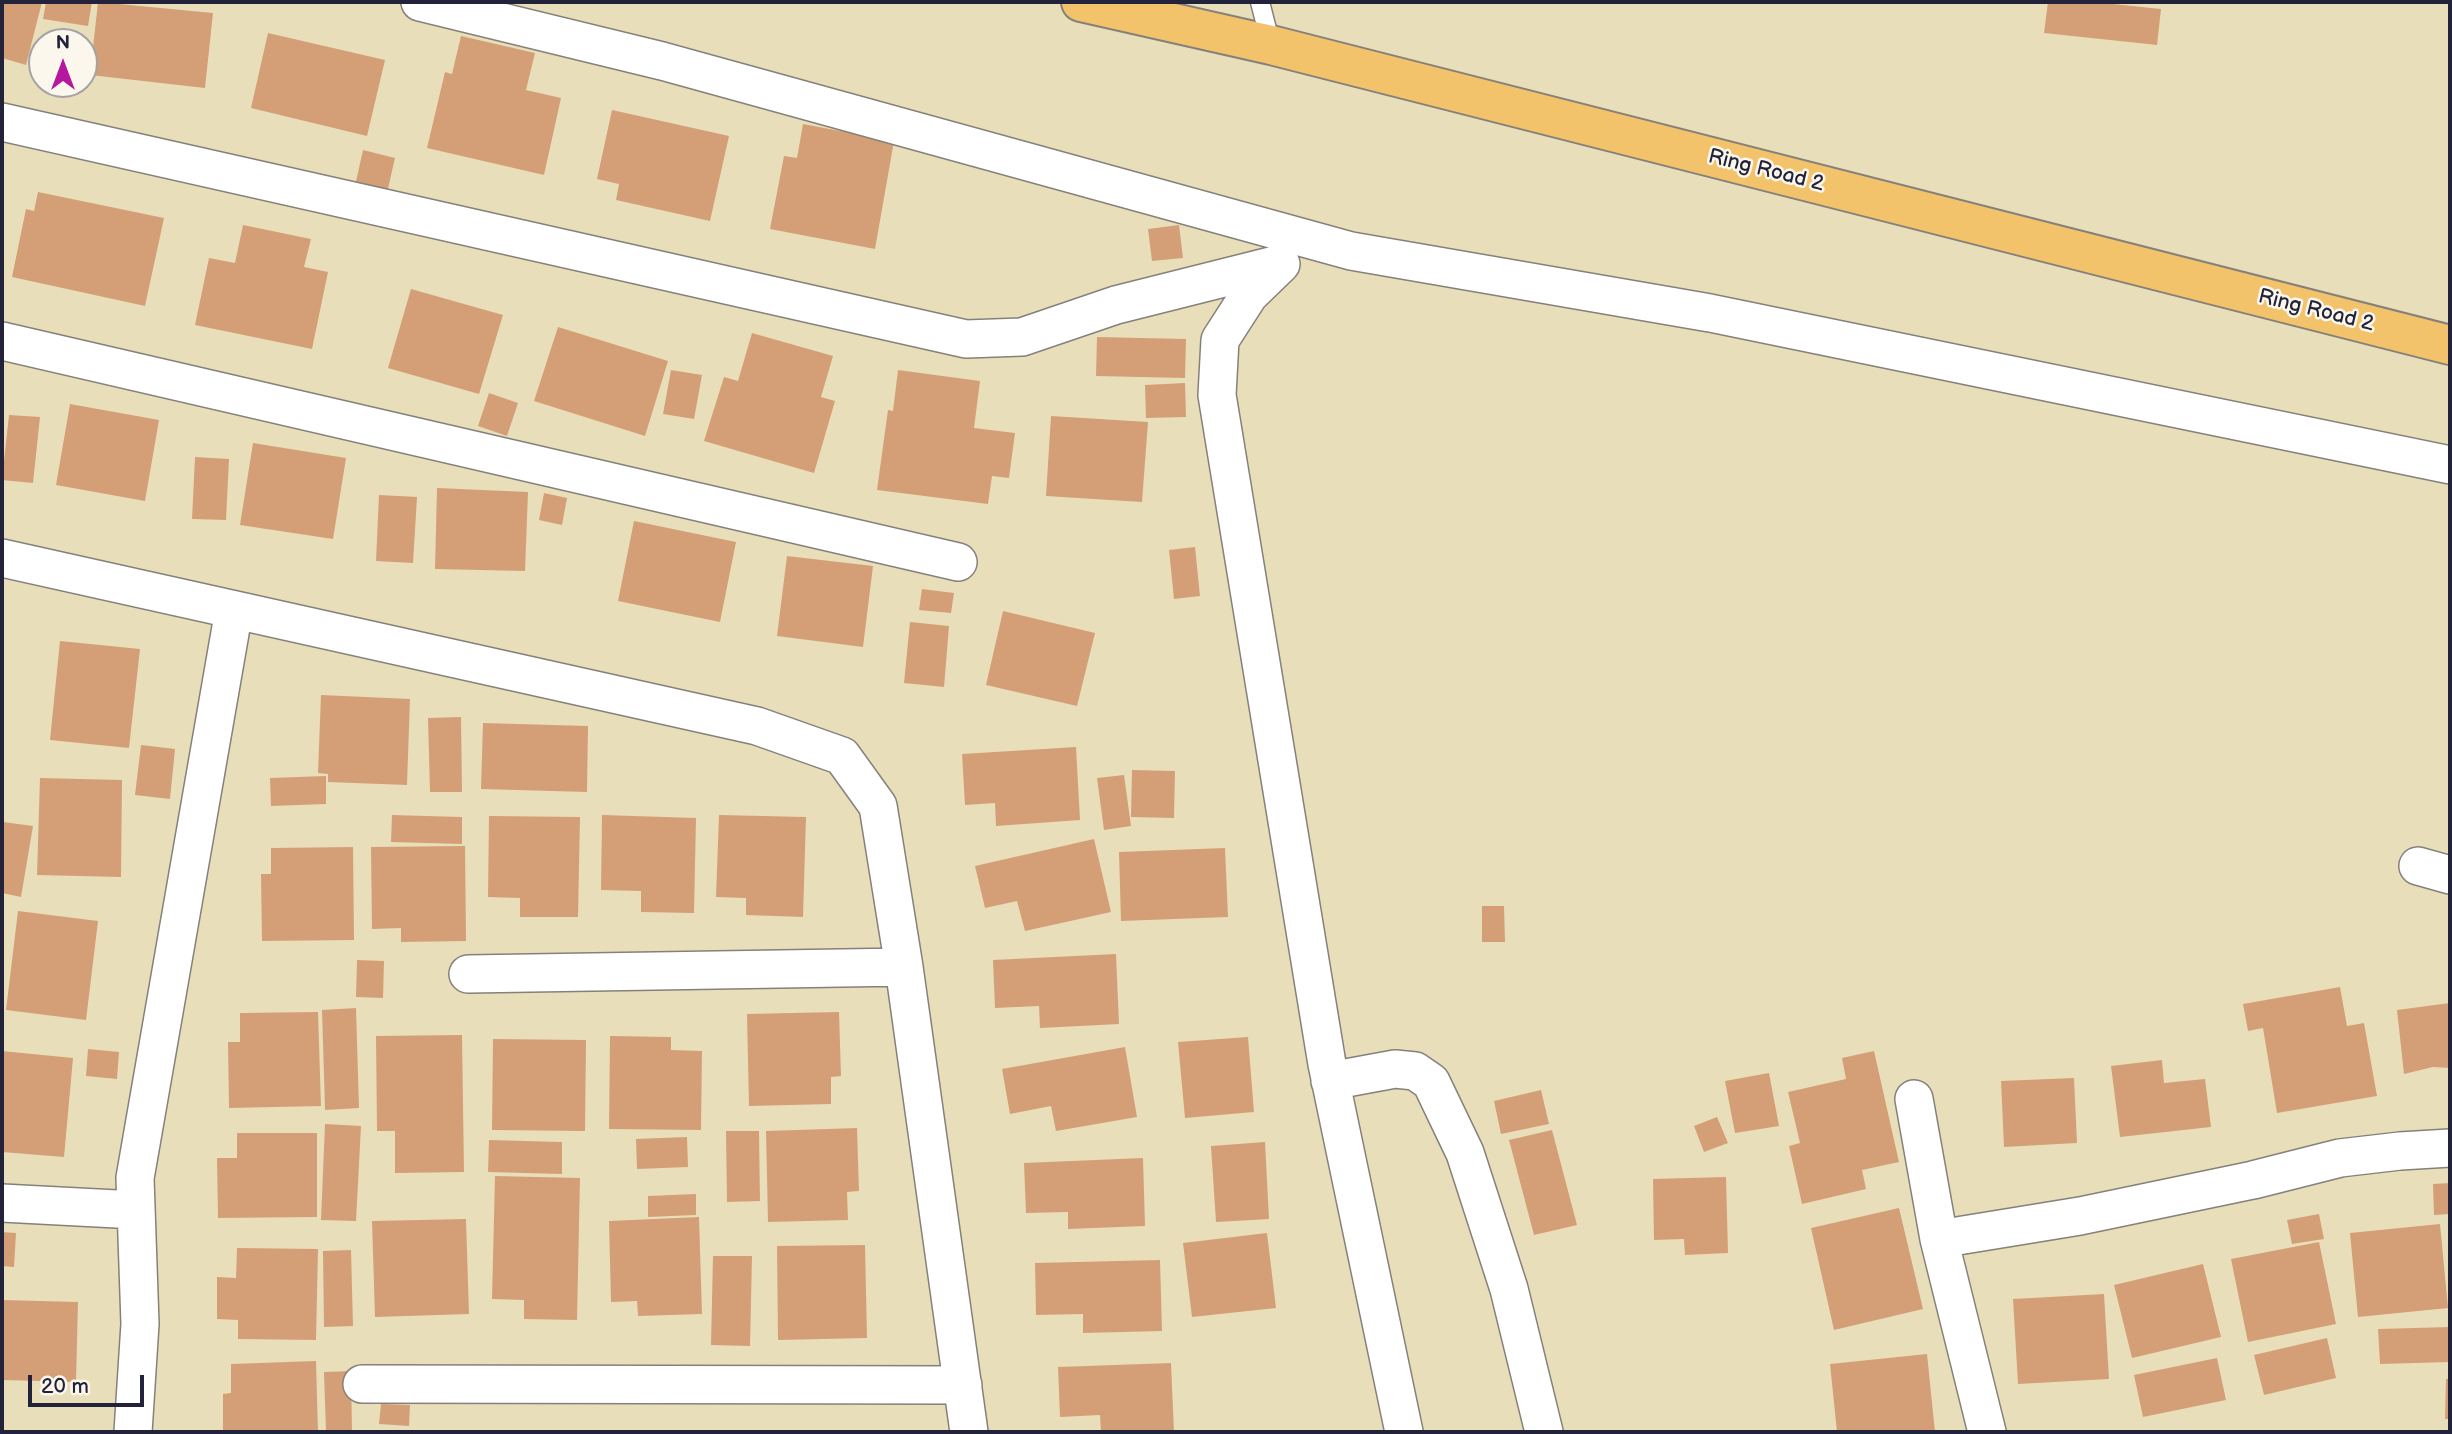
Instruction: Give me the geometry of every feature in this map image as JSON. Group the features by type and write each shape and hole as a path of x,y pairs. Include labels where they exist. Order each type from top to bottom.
{"main road":[{"name":"Ring Road 2","path":"1081,2 1271,45 2450,345"}],"street":[{"path":"420,2 662,61 1351,250 1710,313 2450,465"},
{"path":"2,122 967,339 1022,337 1116,305 1279,264 1351,250"},
{"path":"1279,264 1249,295 1220,340 1217,395 1331,1082 1404,1432"},
{"path":"3,348 958,562"},
{"path":"2,558 757,726 842,756 878,806 904,967 969,1432"},
{"path":"133,1432 140,1324 135,1178 234,610"},
{"path":"468,974 904,967"},
{"path":"1331,1082 1395,1069 1415,1071 1431,1082 1465,1153 1509,1289 1544,1432"},
{"path":"1914,1099 1939,1239 1987,1432"},
{"path":"1939,1239 2080,1216 2253,1180 2340,1158 2450,1149"},
{"path":"2,1203 136,1210"},
{"path":"362,1384 963,1385"}],"lane":[{"path":"1260,2 1271,45"}],"building":[{"path":"2,2 42,2 35,28 28,28 26,65 2,58"},
{"path":"46,2 92,2 88,26 43,19"},
{"path":"98,2 213,13 205,88 98,76 98,28 95,28"},
{"path":"2048,2 2094,2 2161,9 2157,45 2044,33"},
{"path":"268,33 385,60 367,136 251,108"},
{"path":"461,36 535,53 526,90 561,98 544,175 427,148 445,72 452,74"},
{"path":"612,110 729,136 710,221 616,200 619,184 597,179"},
{"path":"803,124 894,141 875,249 770,229 784,156 797,158"},
{"path":"363,150 395,158 387,193 355,186"},
{"path":"38,192 164,218 145,306 12,277 26,209 34,211"},
{"path":"243,225 311,239 304,267 328,272 312,349 195,325 209,258 235,263"},
{"path":"1179,225 1183,258 1152,261 1148,229"},
{"path":"411,289 503,315 479,394 388,368"},
{"path":"558,327 668,361 645,436 534,401"},
{"path":"752,333 833,356 821,397 835,401 814,473 704,441 724,377 738,381"},
{"path":"1097,337 1186,339 1185,378 1096,376"},
{"path":"671,370 702,375 694,419 663,414"},
{"path":"898,370 980,381 974,428 1015,433 1009,478 992,476 988,504 877,490 888,410 893,411"},
{"path":"1185,383 1186,417 1146,418 1145,385"},
{"path":"489,393 518,403 507,436 478,426"},
{"path":"70,404 159,420 145,501 56,485"},
{"path":"9,415 40,417 33,483 2,480"},
{"path":"1051,416 1148,422 1142,502 1046,496"},
{"path":"253,443 346,458 333,539 240,525"},
{"path":"195,457 229,459 226,520 192,519"},
{"path":"437,488 528,492 525,571 435,569"},
{"path":"544,493 567,498 562,525 539,520"},
{"path":"379,495 417,497 413,563 376,561"},
{"path":"634,521 736,542 720,622 618,601"},
{"path":"1195,547 1200,596 1174,599 1169,550"},
{"path":"787,556 873,566 863,647 777,636"},
{"path":"922,589 954,593 951,613 919,610"},
{"path":"1003,611 1095,633 1077,706 986,685"},
{"path":"910,622 949,626 944,687 904,683"},
{"path":"60,641 140,649 129,748 50,740"},
{"path":"321,695 410,699 407,785 328,782 328,774 318,773"},
{"path":"461,717 462,792 430,792 428,718"},
{"path":"483,723 588,726 587,792 481,789"},
{"path":"141,745 175,749 170,799 135,795"},
{"path":"1076,747 1080,820 996,826 995,803 965,805 962,754"},
{"path":"1132,770 1175,771 1174,818 1131,817"},
{"path":"1124,775 1131,826 1104,830 1097,778"},
{"path":"326,776 326,804 271,806 270,778"},
{"path":"40,778 122,780 121,877 37,875"},
{"path":"392,815 462,817 462,844 391,842"},
{"path":"602,815 696,818 694,913 641,912 641,891 601,890"},
{"path":"719,815 806,817 803,917 746,915 746,898 716,897"},
{"path":"489,816 580,817 578,917 520,917 520,898 488,897"},
{"path":"3,822 33,826 21,897 2,893"},
{"path":"1094,839 1111,912 1025,931 1017,901 985,908 975,866"},
{"path":"465,846 466,941 401,942 401,928 372,929 371,847"},
{"path":"353,847 354,940 262,941 261,874 271,874 271,848"},
{"path":"1225,848 1228,917 1121,921 1119,852"},
{"path":"1482,906 1504,906 1505,942 1482,942"},
{"path":"18,911 98,921 86,1020 6,1010"},
{"path":"1116,954 1119,1024 1040,1028 1039,1006 995,1008 993,960"},
{"path":"357,960 384,961 383,998 356,997"},
{"path":"2340,987 2347,1026 2364,1023 2377,1096 2277,1113 2263,1028 2248,1031 2243,1004"},
{"path":"2450,1003 2450,1068 2433,1067 2404,1074 2397,1010"},
{"path":"356,1008 359,1108 325,1110 322,1010"},
{"path":"318,1012 321,1106 229,1108 228,1042 240,1042 240,1013"},
{"path":"839,1012 841,1076 831,1077 831,1104 749,1106 747,1014"},
{"path":"462,1035 464,1172 395,1173 395,1131 377,1131 376,1036"},
{"path":"610,1036 671,1037 671,1050 702,1051 701,1130 609,1129"},
{"path":"1248,1037 1254,1112 1185,1118 1178,1042"},
{"path":"493,1039 586,1040 585,1131 492,1130"},
{"path":"1125,1047 1137,1117 1056,1131 1051,1106 1010,1114 1002,1069"},
{"path":"88,1049 119,1052 117,1079 86,1076"},
{"path":"2,1051 73,1058 64,1157 2,1152"},
{"path":"1874,1051 1899,1162 1862,1170 1866,1189 1802,1204 1789,1146 1800,1143 1788,1092 1846,1079 1842,1058"},
{"path":"2162,1060 2164,1083 2205,1079 2211,1127 2120,1137 2111,1066"},
{"path":"1769,1073 1779,1126 1735,1133 1725,1081"},
{"path":"2074,1078 2077,1143 2004,1147 2001,1081"},
{"path":"1541,1090 1549,1124 1501,1134 1494,1101"},
{"path":"1717,1117 1728,1143 1704,1152 1694,1126"},
{"path":"325,1124 361,1126 356,1221 321,1220"},
{"path":"857,1128 859,1191 847,1192 848,1220 768,1222 766,1131"},
{"path":"1552,1130 1577,1225 1534,1235 1509,1140"},
{"path":"726,1131 759,1131 760,1201 727,1202"},
{"path":"237,1133 317,1133 317,1217 218,1218 217,1158 237,1158"},
{"path":"687,1137 688,1167 637,1169 636,1139"},
{"path":"489,1140 562,1142 562,1174 488,1172"},
{"path":"1265,1142 1269,1219 1216,1222 1211,1146"},
{"path":"1143,1158 1145,1226 1068,1229 1068,1212 1026,1213 1024,1163"},
{"path":"495,1176 580,1178 577,1320 524,1319 524,1300 492,1299"},
{"path":"1726,1177 1728,1253 1685,1255 1684,1239 1654,1240 1653,1179"},
{"path":"2450,1183 2450,1214 2434,1215 2433,1184"},
{"path":"696,1194 696,1215 648,1217 648,1196"},
{"path":"1899,1208 1923,1309 1834,1330 1811,1228"},
{"path":"2319,1214 2324,1239 2292,1244 2287,1220"},
{"path":"699,1217 702,1314 638,1316 637,1301 611,1302 609,1221"},
{"path":"466,1219 469,1314 375,1317 372,1221"},
{"path":"2440,1224 2448,1308 2358,1317 2350,1233"},
{"path":"2,1232 16,1233 14,1267 2,1266"},
{"path":"1267,1233 1276,1308 1192,1317 1183,1243"},
{"path":"2319,1242 2336,1324 2248,1342 2231,1259"},
{"path":"865,1245 867,1338 778,1340 777,1246"},
{"path":"237,1248 318,1249 316,1340 238,1339 238,1320 217,1319 217,1277 236,1278"},
{"path":"351,1250 353,1326 324,1327 323,1251"},
{"path":"713,1256 752,1256 750,1346 711,1345"},
{"path":"1160,1260 1162,1331 1083,1333 1083,1314 1036,1315 1035,1263"},
{"path":"2203,1264 2221,1337 2132,1358 2114,1285"},
{"path":"2104,1294 2109,1379 2018,1384 2013,1299"},
{"path":"2,1300 78,1302 76,1382 2,1380"},
{"path":"2450,1327 2450,1362 2380,1364 2378,1329"},
{"path":"2327,1338 2336,1378 2264,1395 2254,1355"},
{"path":"1927,1354 1935,1432 1837,1432 1830,1364"},
{"path":"2217,1358 2226,1400 2143,1417 2134,1375"},
{"path":"316,1361 318,1432 223,1432 223,1394 231,1393 231,1364"},
{"path":"1171,1363 1174,1432 1101,1432 1100,1415 1060,1417 1058,1367"},
{"path":"351,1371 352,1432 326,1432 324,1372"},
{"path":"2446,1379 2450,1379 2450,1419 2445,1419"},
{"path":"381,1404 410,1405 409,1426 379,1424"}]}
